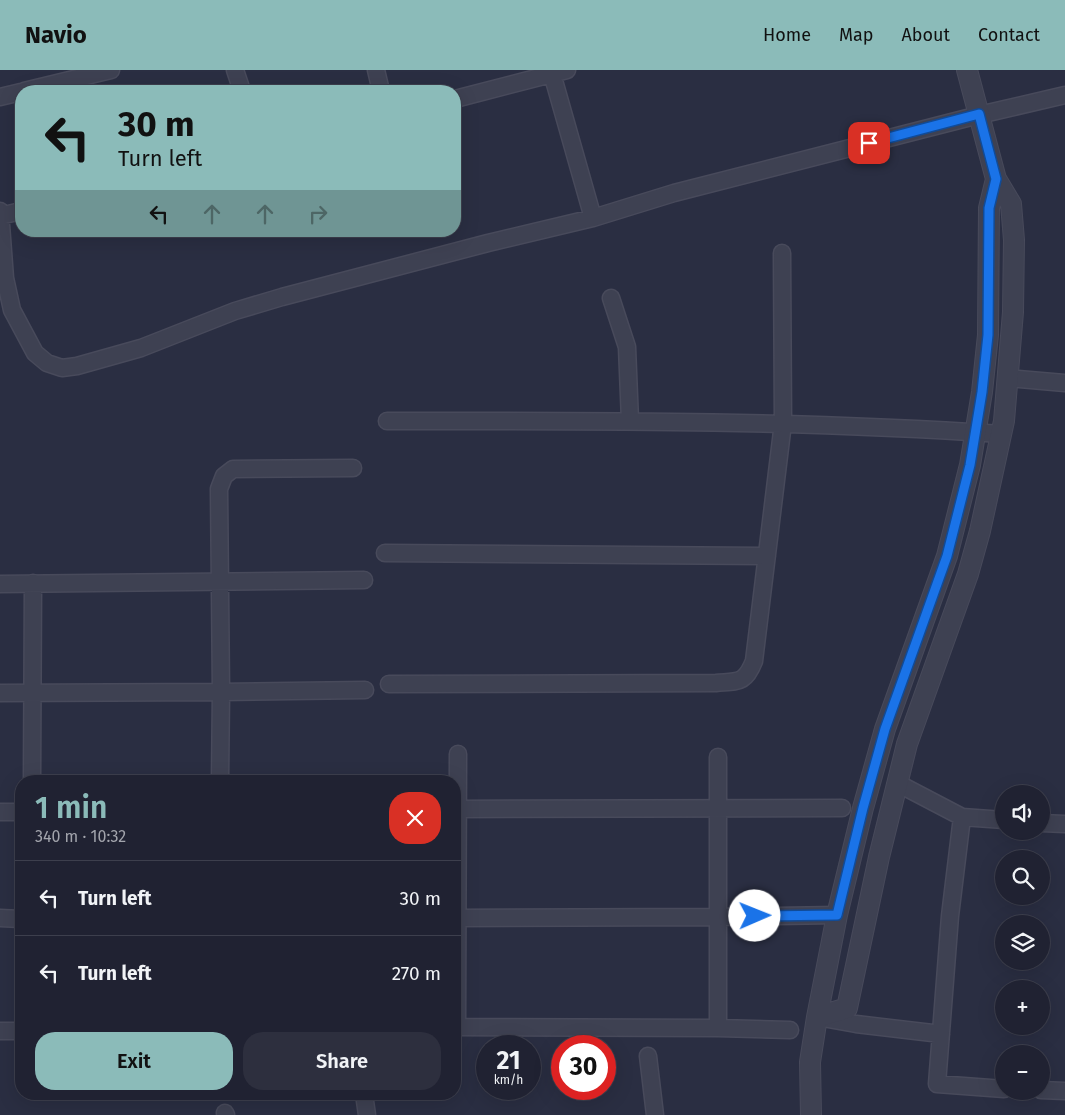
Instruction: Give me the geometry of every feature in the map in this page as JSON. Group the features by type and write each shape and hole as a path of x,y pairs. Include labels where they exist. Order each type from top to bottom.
{"street":[{"path":"50,85 111,70"},
{"path":"236,70 240,85"},
{"path":"376,70 380,85"},
{"path":"817,1017 847,1008 879,857 907,744 968,574 980,531 1001,434 1013,312 1014,240 1011,204 996,179 967,70"},
{"path":"461,97 557,71 594,218"},
{"path":"0,97 15,94"},
{"path":"0,211 6,278 12,310 35,353 46,363 62,368 77,366 141,348 235,311 282,297 488,242 594,218 674,193 979,114 1065,95"},
{"path":"811,1115 810,1062 817,1017 837,915 863,808 887,721 947,556 970,465 982,392 988,335 989,208 996,179"},
{"path":"0,216 15,212"},
{"path":"389,684 716,683 739,681 749,674 754,661 783,423 782,253"},
{"path":"611,298 626,347 630,421"},
{"path":"1008,378 1065,383"},
{"path":"387,421 783,423 1001,434"},
{"path":"220,775 220,489 224,476 233,469 353,468"},
{"path":"386,553 767,556"},
{"path":"0,584 364,580"},
{"path":"32,775 33,583"},
{"path":"0,693 364,690"},
{"path":"457,775 458,754"},
{"path":"718,756 718,1028"},
{"path":"873,774 898,783 962,817 995,819"},
{"path":"461,809 842,808"},
{"path":"0,812 15,812"},
{"path":"962,817 950,916 937,1084 995,1088"},
{"path":"1050,823 1065,824"},
{"path":"461,918 837,915"},
{"path":"0,918 15,919"},
{"path":"817,1017 870,1026 941,1034"},
{"path":"461,1027 790,1030"},
{"path":"0,1031 15,1031"},
{"path":"648,1056 655,1115"},
{"path":"1050,1090 1065,1090"},
{"path":"365,1100 366,1115"}],"route":[{"path":"755,916 837,915 863,808 885,729 947,556 970,465 982,392 988,335 989,208 996,179 979,114 869,143"}]}
